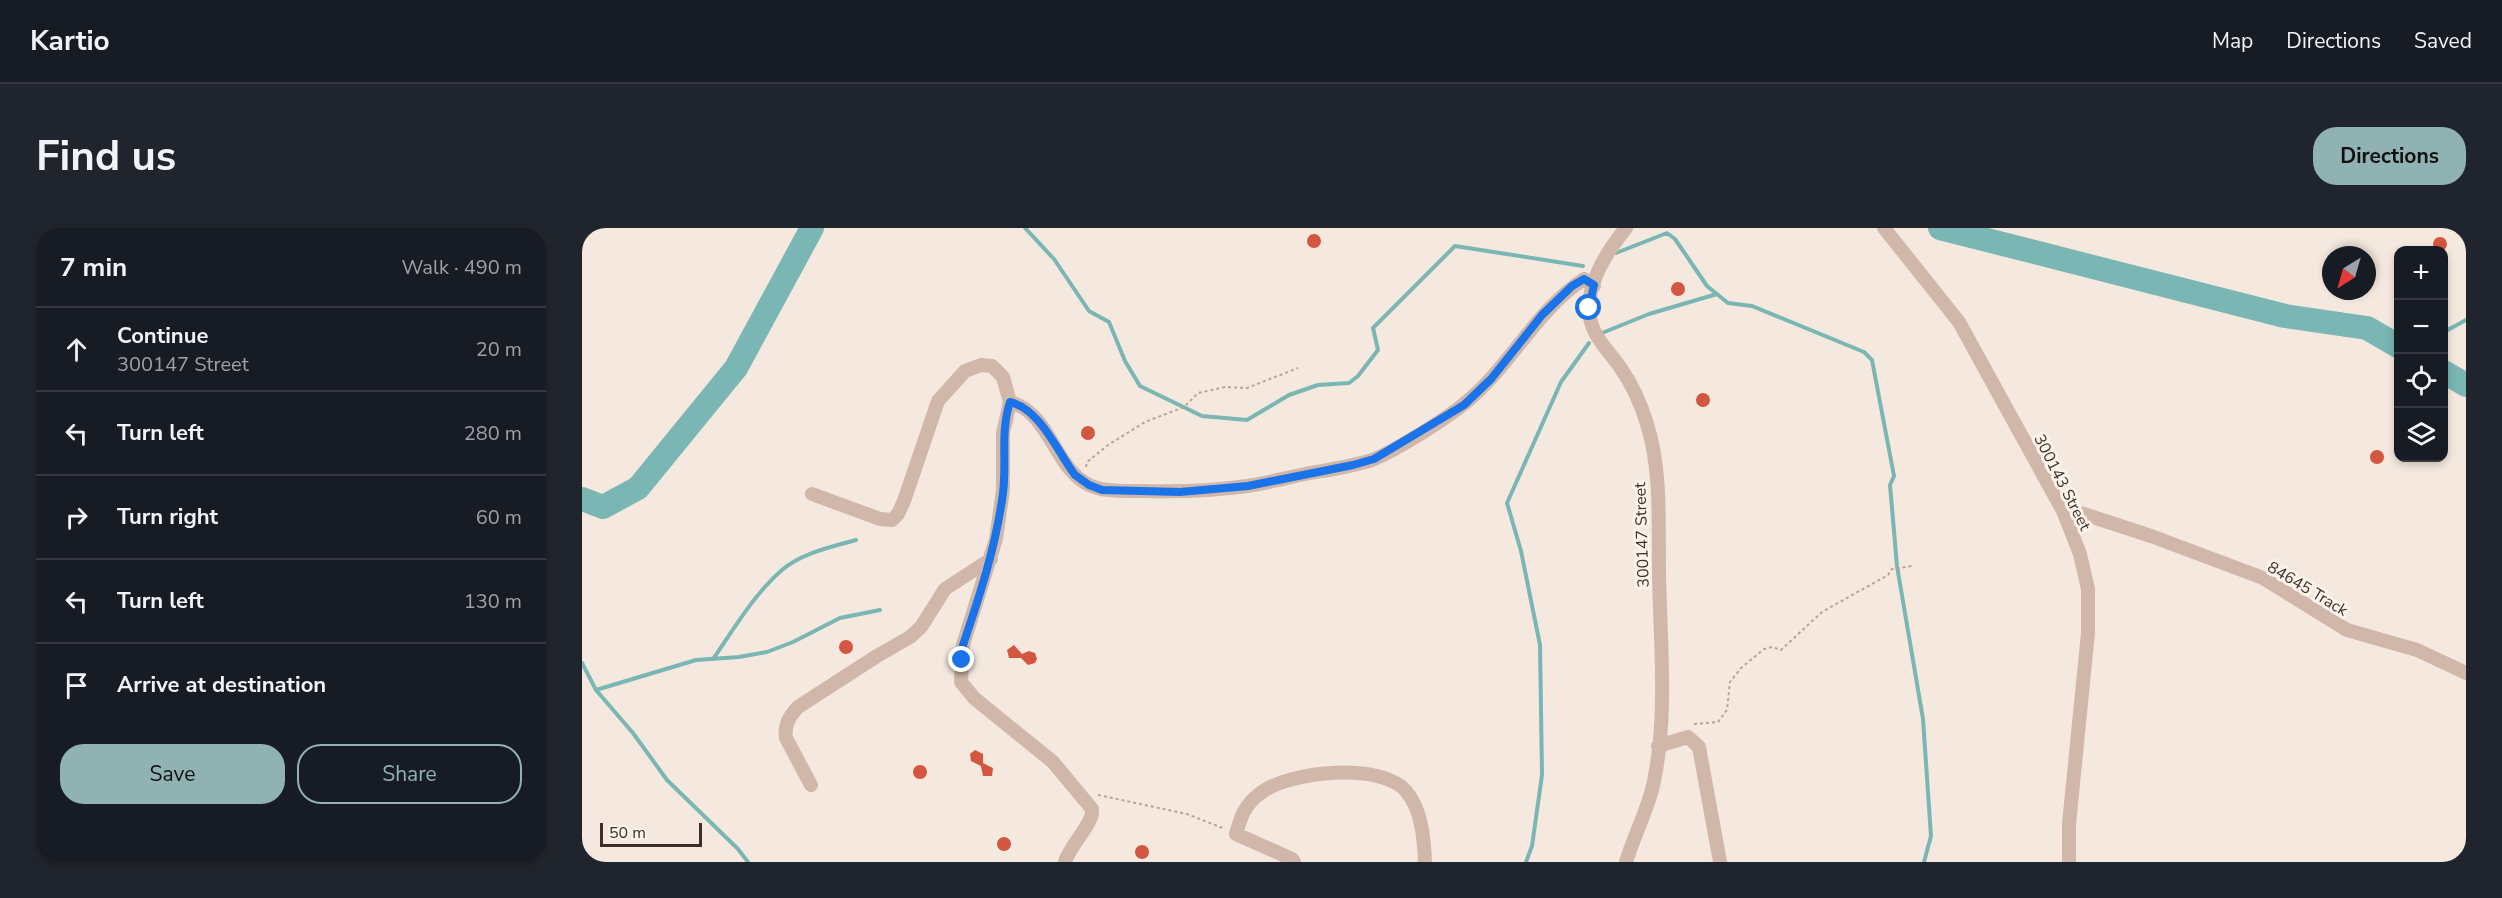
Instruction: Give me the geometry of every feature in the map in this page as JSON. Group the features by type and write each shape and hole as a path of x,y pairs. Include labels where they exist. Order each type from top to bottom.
{"street":[{"name":"300147 Street","path":"1626,228 1611,246 1590,299 1590,324 1636,394 1647,425 1654,456 1658,502 1661,721 1654,782 1626,862"},
{"name":"300143 Street","path":"1884,228 1959,322 2063,511 2080,554 2088,588 2088,633 2069,824 2069,862"},
{"path":"1010,402 1020,404 1032,412 1082,482 1102,490 1180,492 1248,486 1353,465 1374,459 1464,405 1491,379 1542,315 1572,286 1584,279 1594,285"},
{"path":"812,494 880,519 892,520 898,514 904,501 938,401 954,380 976,366 992,366 1003,377 1010,402 1003,433 1003,490 991,560 963,645 961,682 974,698 1053,762 1092,809 1093,815 1072,846 1065,862"},
{"name":"84645 Track","path":"2063,511 2084,514 2140,532 2239,569 2263,579 2347,630 2417,650 2466,673"},
{"path":"811,785 786,738 785,730 791,714 798,707 910,637 921,627 939,596 950,584 991,560"},
{"path":"1658,746 1688,737 1699,747 1720,862"},
{"path":"1294,862 1292,859 1236,834 1242,813 1262,792 1282,782 1299,776 1328,773 1375,775 1399,785 1414,805 1421,826 1425,862"}],"path":[{"path":"1082,482 1087,462 1108,445 1145,422 1184,407 1198,393 1224,387 1247,388 1298,368"},
{"path":"1688,737 1686,735 1693,725 1718,722 1727,710 1730,682 1741,668 1764,649 1772,647 1781,650 1822,612 1887,575 1892,569 1912,566"},
{"path":"1077,792 1138,802 1187,814 1236,834"}],"building":[{"path":"1314,234 1319,236 1321,241 1319,246 1314,248 1309,246 1307,241 1309,236"},
{"path":"2440,237 2446,241 2446,246 2434,246 2433,244 2435,239"},
{"path":"1678,282 1683,284 1685,289 1683,294 1678,296 1673,294 1671,289 1673,284"},
{"path":"1703,393 1708,395 1710,400 1708,405 1703,407 1698,405 1696,400 1698,395"},
{"path":"1088,426 1093,428 1095,433 1093,438 1088,440 1083,438 1081,433 1083,428"},
{"path":"2377,450 2382,452 2384,457 2382,462 2377,464 2372,462 2370,457 2372,452"},
{"path":"846,640 851,642 853,647 851,652 846,654 841,652 839,647 841,642"},
{"path":"1014,645 1022,654 1029,651 1035,653 1037,659 1035,663 1028,665 1021,658 1009,658 1007,650"},
{"path":"975,750 983,754 983,763 993,768 992,776 983,776 981,766 971,761 970,754"},
{"path":"920,765 925,767 927,772 925,777 920,779 915,777 913,772 915,767"},
{"path":"1004,837 1009,839 1011,844 1009,849 1004,851 999,849 997,844 999,839"},
{"path":"1142,845 1147,847 1149,852 1147,857 1142,859 1137,857 1135,852 1137,847"}],"waterway":[{"path":"582,499 603,507 638,488 736,368 812,228"},
{"path":"1025,228 1054,259 1089,311 1109,322 1125,361 1140,386 1202,416 1247,420 1289,395 1318,385 1349,383 1358,376 1378,350 1373,328 1455,246 1583,266"},
{"path":"1940,228 2285,316 2367,328 2394,344"},
{"path":"1616,253 1667,233 1675,239 1707,286 1728,303 1752,306 1864,352 1872,360 1894,476 1890,485 1897,566 1923,719 1931,836 1924,862"},
{"path":"1602,333 1649,314 1717,294"},
{"path":"2448,330 2466,320"},
{"path":"1526,862 1532,846 1542,775 1540,645 1521,551 1507,503 1561,382 1589,343"},
{"path":"2448,374 2466,385"},
{"path":"713,659 753,601 782,570 798,559 856,540"},
{"path":"596,690 696,660 739,657 767,652 793,642 840,618 880,610"},
{"path":"582,663 596,690 633,733 667,780 738,849 748,862"}],"route":[{"path":"962,660 963,645 996,539 1003,490 1003,433 1010,402 1020,404 1032,412 1075,475 1082,482 1095,488 1180,492 1248,486 1374,459 1464,405 1491,379 1542,315 1572,286 1584,279 1594,285 1589,308"}]}
